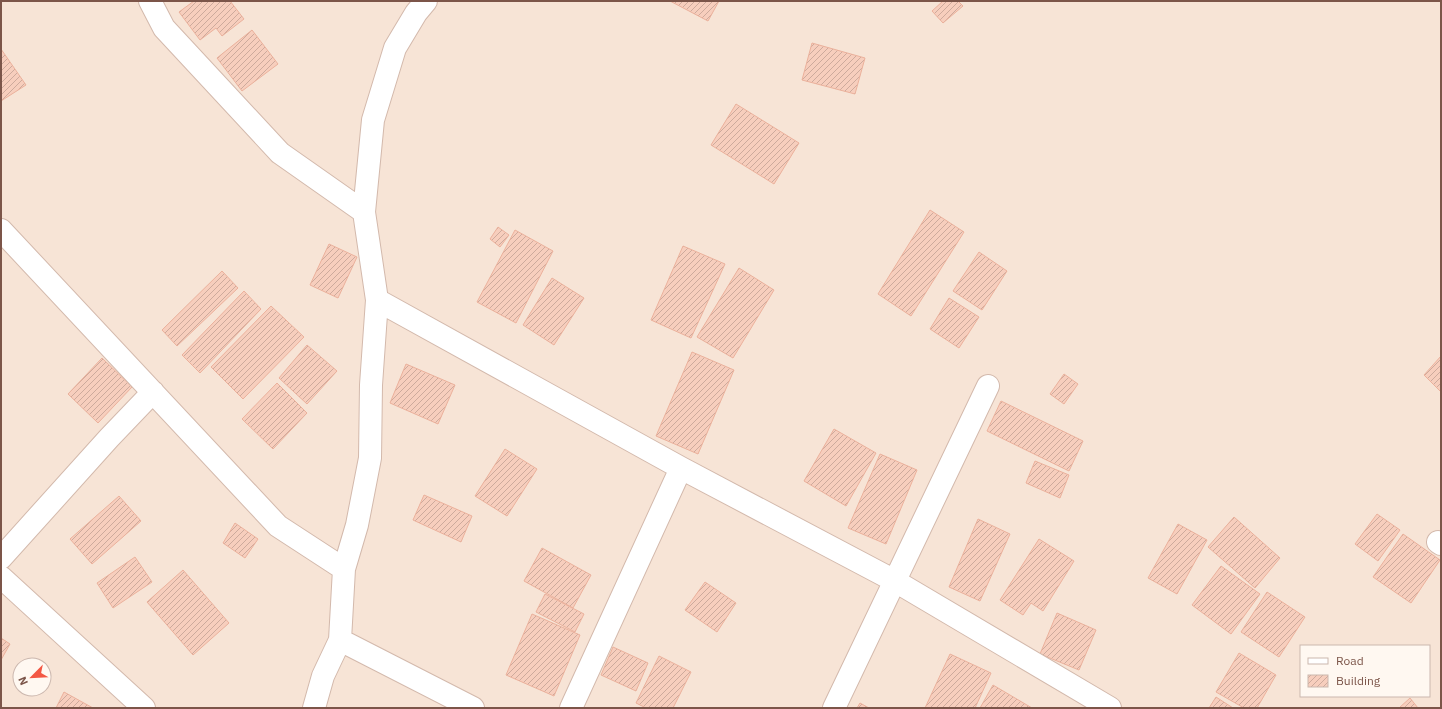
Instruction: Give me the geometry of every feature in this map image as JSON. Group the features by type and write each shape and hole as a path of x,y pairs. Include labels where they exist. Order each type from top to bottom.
{"street":[{"path":"150,1 164,28 280,153 364,212"},
{"path":"314,708 323,676 340,640 344,569 357,525 370,458 371,385 377,300 364,212 373,120 395,48 426,1"},
{"path":"1,230 278,526 344,569"},
{"path":"377,300 681,468 895,581 1110,708"},
{"path":"834,708 988,386"},
{"path":"1,558 109,438 153,392"},
{"path":"571,708 681,468"},
{"path":"1,577 144,708"},
{"path":"340,640 473,708"}],"shaded area":[{"path":"1,1 1441,1 1441,708 1,708"}],"building":[{"path":"194,1 230,1 244,19 222,36 216,28 200,40 179,12"},
{"path":"670,1 719,1 708,21"},
{"path":"943,1 958,1 963,6 943,23 932,11"},
{"path":"252,30 278,64 242,91 217,58"},
{"path":"812,43 865,58 855,94 802,80"},
{"path":"1,49 26,85 1,101"},
{"path":"736,104 799,143 774,184 711,145"},
{"path":"930,210 964,232 911,316 878,294"},
{"path":"498,227 509,235 500,247 490,239"},
{"path":"515,230 553,251 516,323 477,302"},
{"path":"329,244 357,257 338,298 310,285"},
{"path":"683,246 725,264 691,338 651,320"},
{"path":"979,252 1007,271 982,310 953,291"},
{"path":"739,268 774,290 733,358 697,337"},
{"path":"222,271 238,288 177,346 162,330"},
{"path":"552,278 584,298 554,345 523,325"},
{"path":"244,291 261,309 200,373 182,355"},
{"path":"949,298 979,317 959,348 930,329"},
{"path":"271,306 304,337 243,399 211,367"},
{"path":"307,345 337,371 307,404 279,378"},
{"path":"692,352 734,370 698,454 656,436"},
{"path":"1441,356 1441,392 1424,375"},
{"path":"102,358 132,387 98,423 68,394"},
{"path":"406,364 455,385 438,424 390,403"},
{"path":"1064,374 1078,384 1064,404 1050,394"},
{"path":"277,383 307,413 273,449 242,419"},
{"path":"1001,401 1083,441 1069,471 987,431"},
{"path":"834,429 876,453 846,506 804,481"},
{"path":"505,449 537,469 507,516 475,496"},
{"path":"880,454 917,470 886,544 848,528"},
{"path":"1035,461 1069,475 1060,498 1026,483"},
{"path":"424,495 472,516 461,542 413,520"},
{"path":"119,496 141,521 92,564 70,539"},
{"path":"1377,514 1400,530 1378,561 1355,544"},
{"path":"1234,517 1280,558 1255,588 1208,547"},
{"path":"978,519 1010,534 980,601 949,587"},
{"path":"235,523 258,539 245,558 223,543"},
{"path":"1178,524 1207,540 1177,594 1148,578"},
{"path":"1403,534 1440,560 1411,603 1373,577"},
{"path":"1039,539 1074,561 1043,611 1031,603 1023,615 1000,600"},
{"path":"542,548 591,575 573,608 524,581"},
{"path":"135,557 152,582 113,608 97,583"},
{"path":"1221,566 1260,594 1231,634 1192,605"},
{"path":"183,570 229,623 193,655 147,602"},
{"path":"705,582 736,603 717,632 685,610"},
{"path":"1267,592 1305,617 1279,657 1241,632"},
{"path":"545,594 584,614 575,632 536,612"},
{"path":"1057,613 1096,630 1079,670 1040,654"},
{"path":"532,614 580,635 554,696 506,675"},
{"path":"1,638 10,644 1,660"},
{"path":"613,647 648,663 636,691 601,675"},
{"path":"1239,653 1276,675 1257,708 1244,708 1216,692"},
{"path":"950,654 991,673 975,708 925,708"},
{"path":"659,656 691,672 673,708 646,708 636,703"},
{"path":"993,685 1032,708 980,708"},
{"path":"64,692 93,708 56,708"},
{"path":"1216,697 1233,708 1209,708"},
{"path":"1410,698 1418,708 1399,708"},
{"path":"860,703 869,708 857,708"}]}
